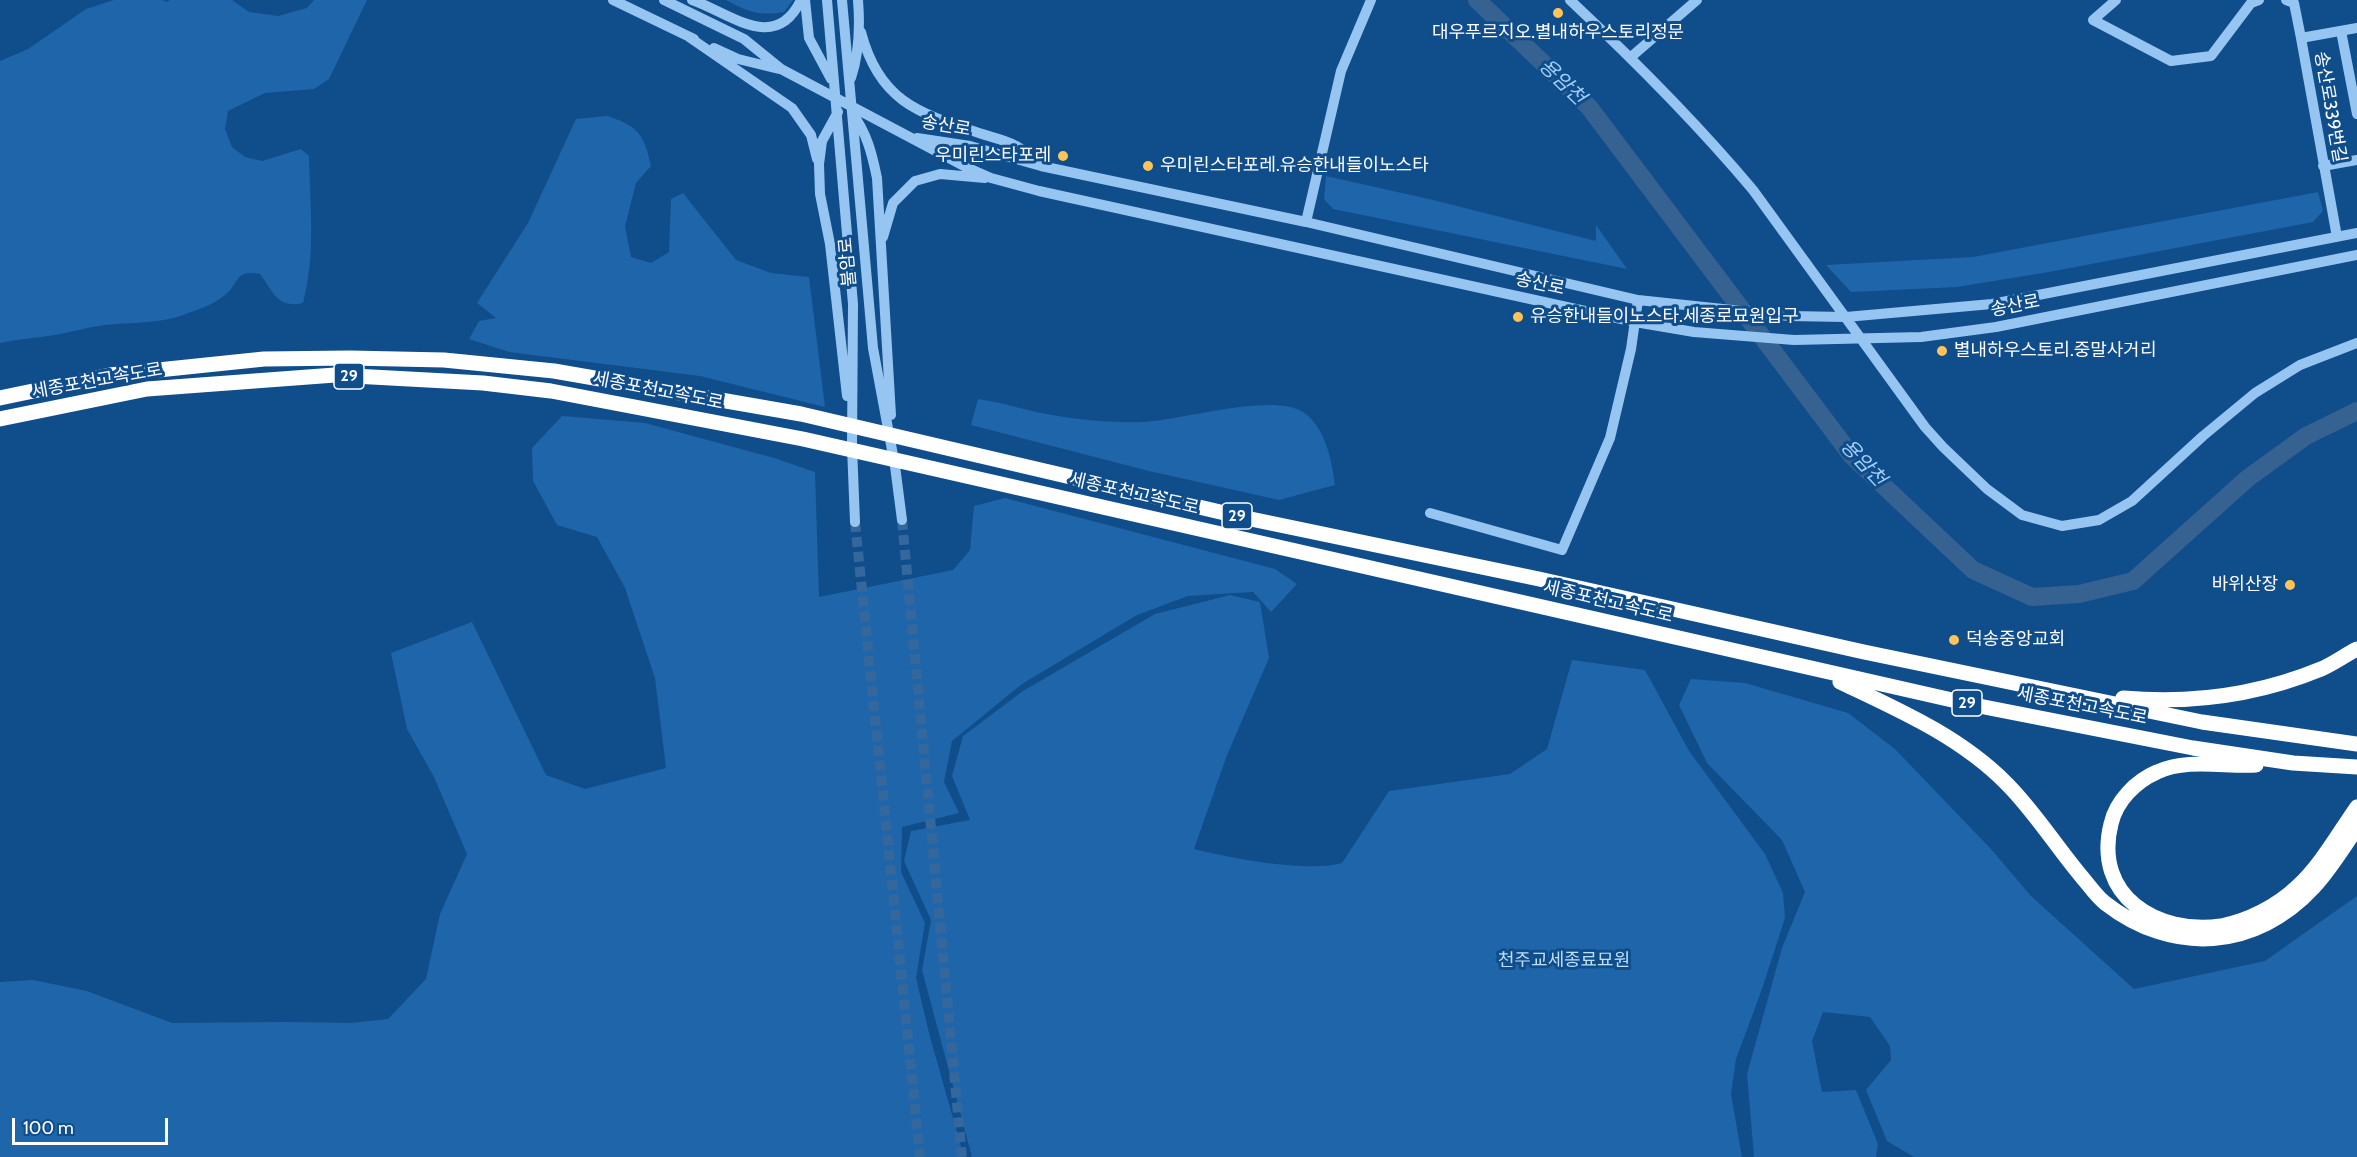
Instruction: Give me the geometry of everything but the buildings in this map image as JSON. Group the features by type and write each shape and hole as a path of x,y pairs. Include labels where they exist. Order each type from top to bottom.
{"highway":[{"name":"세종포천고속도로","path":"0,398 110,375 264,359 444,360 554,371 801,414 938,444 1246,518 1588,589 2202,722 2357,744"},
{"name":"세종포천고속도로","path":"0,419 147,389 335,375 483,383 551,391 803,439 1816,670 2193,748 2293,764 2357,767"},
{"path":"2053,691 2153,700 2203,699 2242,693 2322,668 2357,649"},
{"path":"1816,670 1913,717 1965,748 2007,784 2104,903 2135,922 2166,935 2186,939 2224,938 2270,923 2294,907 2315,887 2357,828"},
{"path":"2293,764 2176,766 2157,772 2135,786 2116,809 2108,834 2109,864 2121,891 2140,910 2153,918 2171,924 2206,927 2239,921 2267,909 2297,887 2314,868 2357,807"}],"street":[{"name":"송산로","path":"613,0 738,59 781,69"},
{"name":"송산로","path":"664,0 744,39 781,69 991,178 1039,191 1635,322 1694,332 1794,340 1921,337 1996,327 2357,255"},
{"path":"692,0 754,27 776,26 794,15 803,0"},
{"path":"803,0 809,38 844,102 860,123 870,144 877,178 895,466"},
{"name":"불암로","path":"827,0 853,304 852,447 855,522"},
{"name":"불암로","path":"842,0 873,348 895,466 902,520"},
{"path":"1306,222 1341,71 1371,0"},
{"path":"1570,0 1631,57 1724,155 1753,190 1925,427 1987,489 2022,515 2062,526 2099,520 2132,501 2203,436 2255,393 2300,365 2357,343"},
{"path":"1631,57 1697,0"},
{"path":"2116,0 2093,20 2171,61 2211,56 2251,3 2259,0"},
{"path":"2286,0 2294,3 2301,38"},
{"path":"852,447 830,244 820,194 819,164 822,141 830,123 844,102 855,69 859,25 858,2"},
{"path":"859,25 866,53 877,73 900,100 934,118 1015,145 1041,166"},
{"name":"송산로339번길","path":"2337,237 2301,38 2357,28"},
{"path":"2341,31 2357,114"},
{"path":"689,37 792,108 811,135 819,164"},
{"name":"송산로","path":"908,136 970,146 1041,166 1306,222 1638,300 1789,316 1846,317 1992,304 2357,233"},
{"path":"2323,166 2357,160"},
{"path":"880,249 893,203 915,182 940,174 991,178"},
{"path":"1430,513 1562,550 1610,438 1631,350 1638,300"}],"green space":[{"path":"114,0 162,0 167,2 170,0 232,0 249,12 278,16 307,8 314,0 367,0 329,79 314,89 265,93 228,111 225,129 232,147 245,157 262,161 301,149 309,156 311,248 303,303 288,304 282,301 277,298 260,274 246,273 241,275 230,290 215,302 174,318 99,326 0,343 0,61 28,49 86,9"},
{"path":"726,0 793,0 784,12 767,14 748,10"},
{"path":"607,116 626,124 638,133 646,146 651,166 636,183 625,226 631,257 651,263 669,252 671,199 683,193 736,260 771,273 809,277 825,407 700,376 509,352 469,339 479,321 496,318 477,303 528,223 576,119"},
{"path":"1326,176 1596,241 1596,225 1627,269 1333,209 1324,199"},
{"path":"2318,192 2323,211 2313,222 1957,287 1851,292 1826,265 1973,257"},
{"path":"978,399 1058,416 1121,422 1158,420 1248,406 1288,407 1303,412 1317,426 1326,445 1335,485 1279,500 1149,471 971,425"},
{"path":"562,416 645,423 774,458 815,472 819,597 953,570 970,550 974,506 1005,498 1275,569 1297,584 1271,612 1253,592 1188,596 1137,615 1022,684 952,741 944,782 959,813 902,827 901,872 925,923 916,978 964,1157 0,1157 0,982 33,980 87,991 172,1023 352,1023 388,1019 426,979 440,914 467,854 434,777 407,729 391,653 472,622 546,775 585,789 666,768 655,678 625,588 597,537 557,525 533,481 532,448"},
{"name":"천주교세종료묘원","path":"1230,595 1260,602 1269,658 1227,755 1194,849 1228,856 1290,865 1327,866 1342,863 1389,791 1510,774 1547,749 1572,660 1645,670 1689,751 1765,854 1783,893 1785,918 1736,1059 1731,1094 1742,1157 972,1157 922,970 931,920 904,861 911,831 970,820 952,776 963,736 1023,691 1155,614"},
{"path":"1691,679 1745,683 1848,713 1895,749 1990,848 2031,896 2134,989 2265,961 2357,896 2357,1157 1914,1157 1887,1141 1866,1090 1891,1060 1890,1046 1870,1017 1823,1012 1812,1041 1822,1092 1856,1090 1878,1144 1876,1157 1754,1157 1747,1074 1782,948 1805,892 1782,840 1707,763 1679,705"}],"waterway":[{"name":"용암천","path":"1477,0 1589,107 1852,456 1973,570 2032,597 2079,594 2133,581 2248,478 2306,436 2357,411"}],"tunnel":[{"path":"902,520 962,1157"},
{"path":"855,522 920,1157"}],"place":[{"name":"대우푸르지오.별내하우스토리정문","path":"1558,13"},
{"name":"우미린스타포레","path":"1063,156"},
{"name":"우미린스타포레.유승한내들이노스타","path":"1148,166"},
{"name":"유승한내들이노스타.세종로묘원입구","path":"1518,317"},
{"name":"별내하우스토리.중말사거리","path":"1942,351"},
{"name":"바위산장","path":"2290,585"},
{"name":"덕송중앙교회","path":"1954,640"}]}
